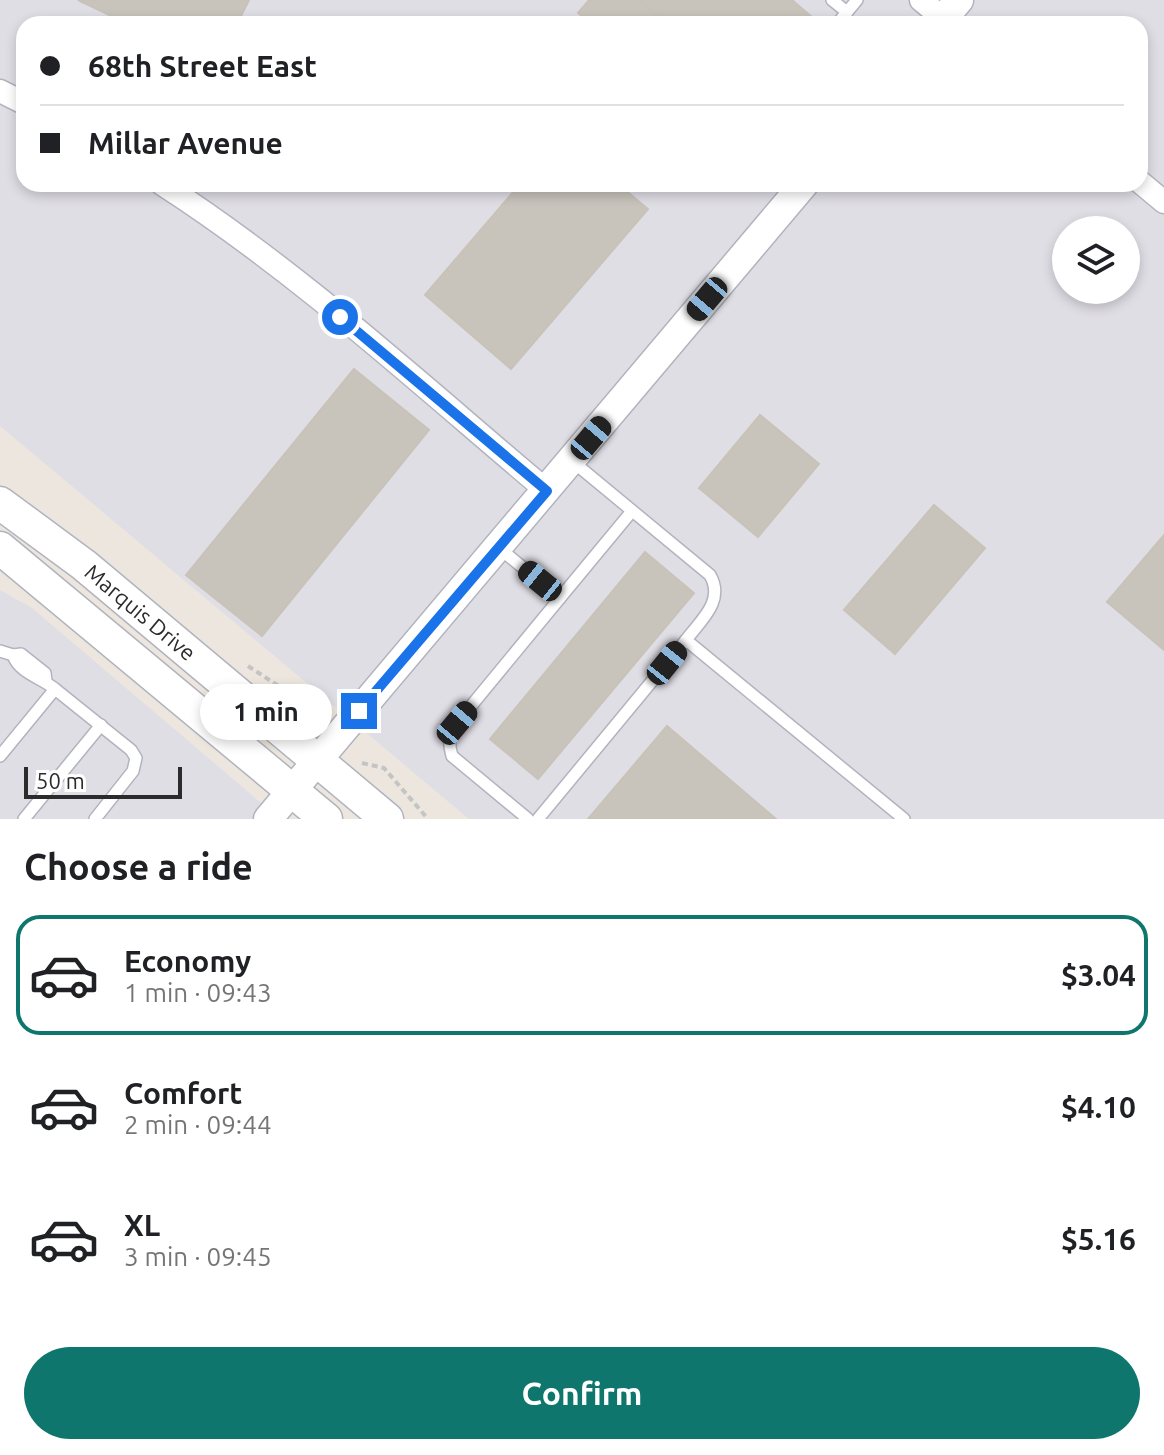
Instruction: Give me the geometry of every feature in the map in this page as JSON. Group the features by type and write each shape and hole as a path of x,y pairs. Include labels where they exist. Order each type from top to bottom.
{"main road":[{"name":"Marquis Drive","path":"0,503 84,565 387,819"},
{"name":"Marquis Drive","path":"0,548 326,819"}],"street":[{"path":"921,0 946,16"},
{"path":"1148,189 1164,202"},
{"path":"174,192 294,279 547,491"},
{"path":"268,819 797,192"}],"lane":[{"path":"832,0 847,12"},
{"path":"844,16 857,0"},
{"path":"538,819 686,640 711,607 716,585 710,575 572,461"},
{"path":"528,819 452,756 450,734 632,511"},
{"path":"498,548 560,598"},
{"path":"686,640 904,819"},
{"path":"0,651 13,655 15,661 38,681 51,685 131,750 136,758 136,765 95,819"},
{"path":"0,756 51,685"},
{"path":"24,819 101,725"}],"shaded area":[{"path":"0,0 1164,0 1164,819 469,819 0,426"},
{"path":"0,590 32,608 280,819 0,819"}],"building":[{"path":"78,0 249,0 241,16 111,16"},
{"path":"589,0 639,0 658,16 582,16 578,13"},
{"path":"639,0 792,0 811,16 658,16"},
{"path":"513,192 628,192 648,209 511,369 425,295"},
{"path":"354,369 429,430 262,636 186,575"},
{"path":"760,415 819,464 758,537 699,488"},
{"path":"934,505 985,548 895,654 844,610"},
{"path":"1164,535 1164,650 1107,602"},
{"path":"645,552 694,593 538,779 490,739"},
{"path":"667,726 776,819 588,819"}],"route":[{"path":"340,317 547,491 359,711"}]}
